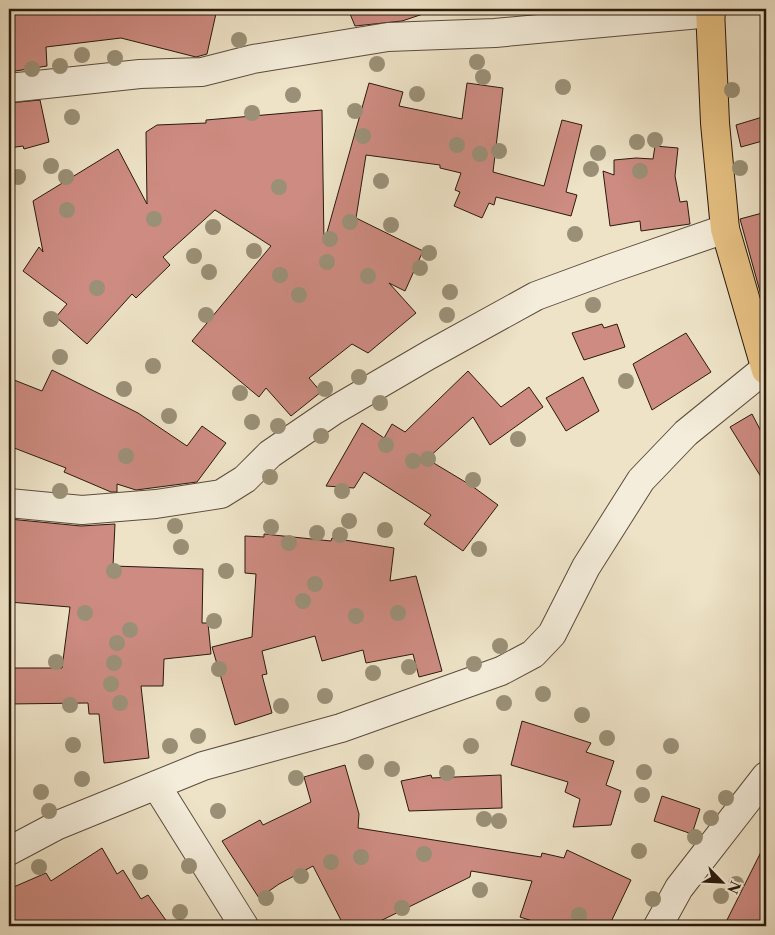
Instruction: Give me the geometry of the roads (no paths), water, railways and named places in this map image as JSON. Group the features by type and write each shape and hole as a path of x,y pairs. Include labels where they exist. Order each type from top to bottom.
{"main road":[{"path":"711,11 715,123 725,230 764,356"}],"street":[{"path":"9,88 140,74 202,72 253,59 388,38 495,33 711,11"},
{"path":"9,503 82,510 156,504 221,494 245,479 270,454 333,411 428,354 536,296 725,230"},
{"path":"9,851 58,825 203,766 341,728 501,671 533,654 552,634 586,567 641,480 764,356"},
{"path":"658,926 679,888 766,776"},
{"path":"156,785 244,926"}]}
